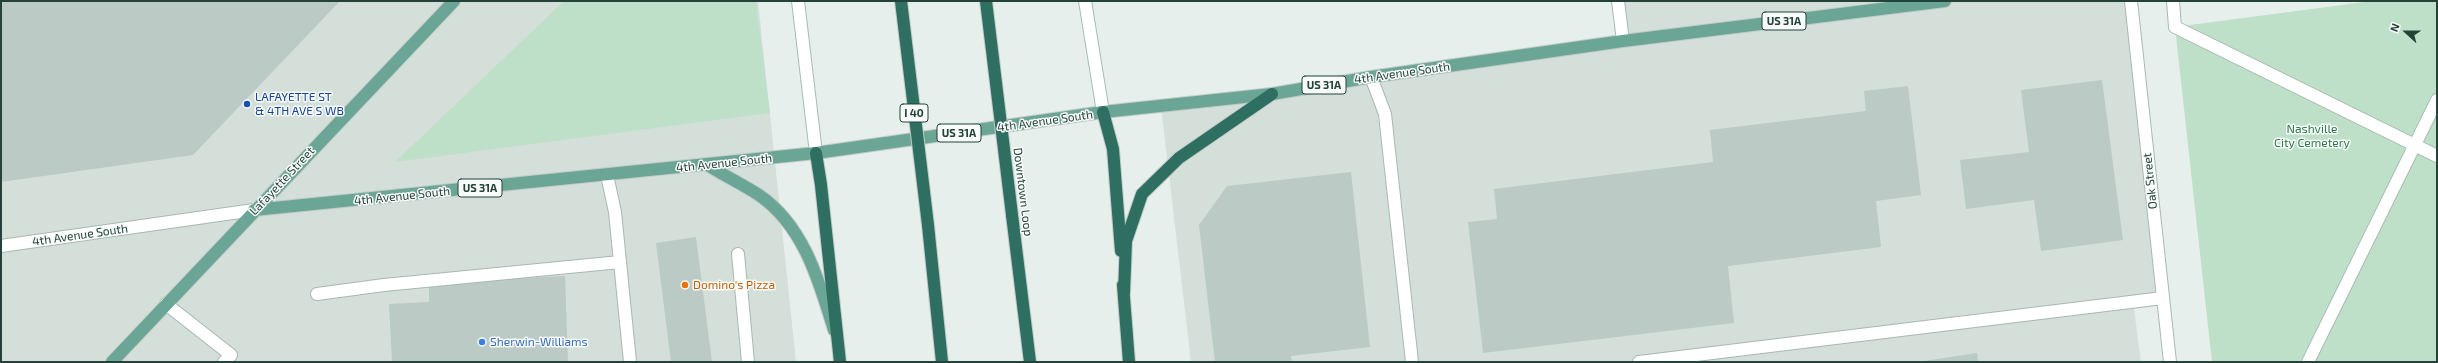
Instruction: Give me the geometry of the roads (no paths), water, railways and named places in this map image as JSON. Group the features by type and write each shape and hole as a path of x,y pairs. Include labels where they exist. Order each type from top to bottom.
{"highway":[{"name":"I 40","path":"901,1 928,225 942,362"},
{"name":"Downtown Loop","path":"986,1 1030,362"},
{"path":"1124,293 1126,241 1142,194 1179,158 1272,94"},
{"path":"1103,112 1113,149 1129,362"},
{"path":"816,153 821,186 840,362"}],"main road":[{"name":"Lafayette Street","path":"112,362 254,210 454,1"},
{"name":"4th Avenue South","path":"254,210 816,153 1103,112 1272,94 1371,77 1623,41 1945,1"},
{"path":"706,164 760,196 784,218 814,268 837,340"}],"street":[{"path":"798,1 816,153"},
{"path":"1085,1 1103,112"},
{"path":"1618,1 1623,41"},
{"name":"Oak Street","path":"2131,1 2170,362"},
{"path":"2173,1 2175,27 2437,156"},
{"path":"1371,77 1385,114 1412,362"},
{"path":"2308,362 2437,100"},
{"path":"608,174 615,212 630,362"},
{"name":"4th Avenue South","path":"1,246 254,210"},
{"path":"738,254 748,362"},
{"path":"317,294 390,284 620,262"},
{"path":"1639,362 2163,298"},
{"path":"166,304 231,355 224,362"}],"place":[{"name":"LAFAYETTE ST & 4TH AVE S WB","path":"247,104"},
{"name":"Domino's Pizza","path":"685,285"},
{"name":"Sherwin-Williams","path":"482,342"}],"park label":[{"name":"Nashville City Cemetery","path":"2312,136"}]}
